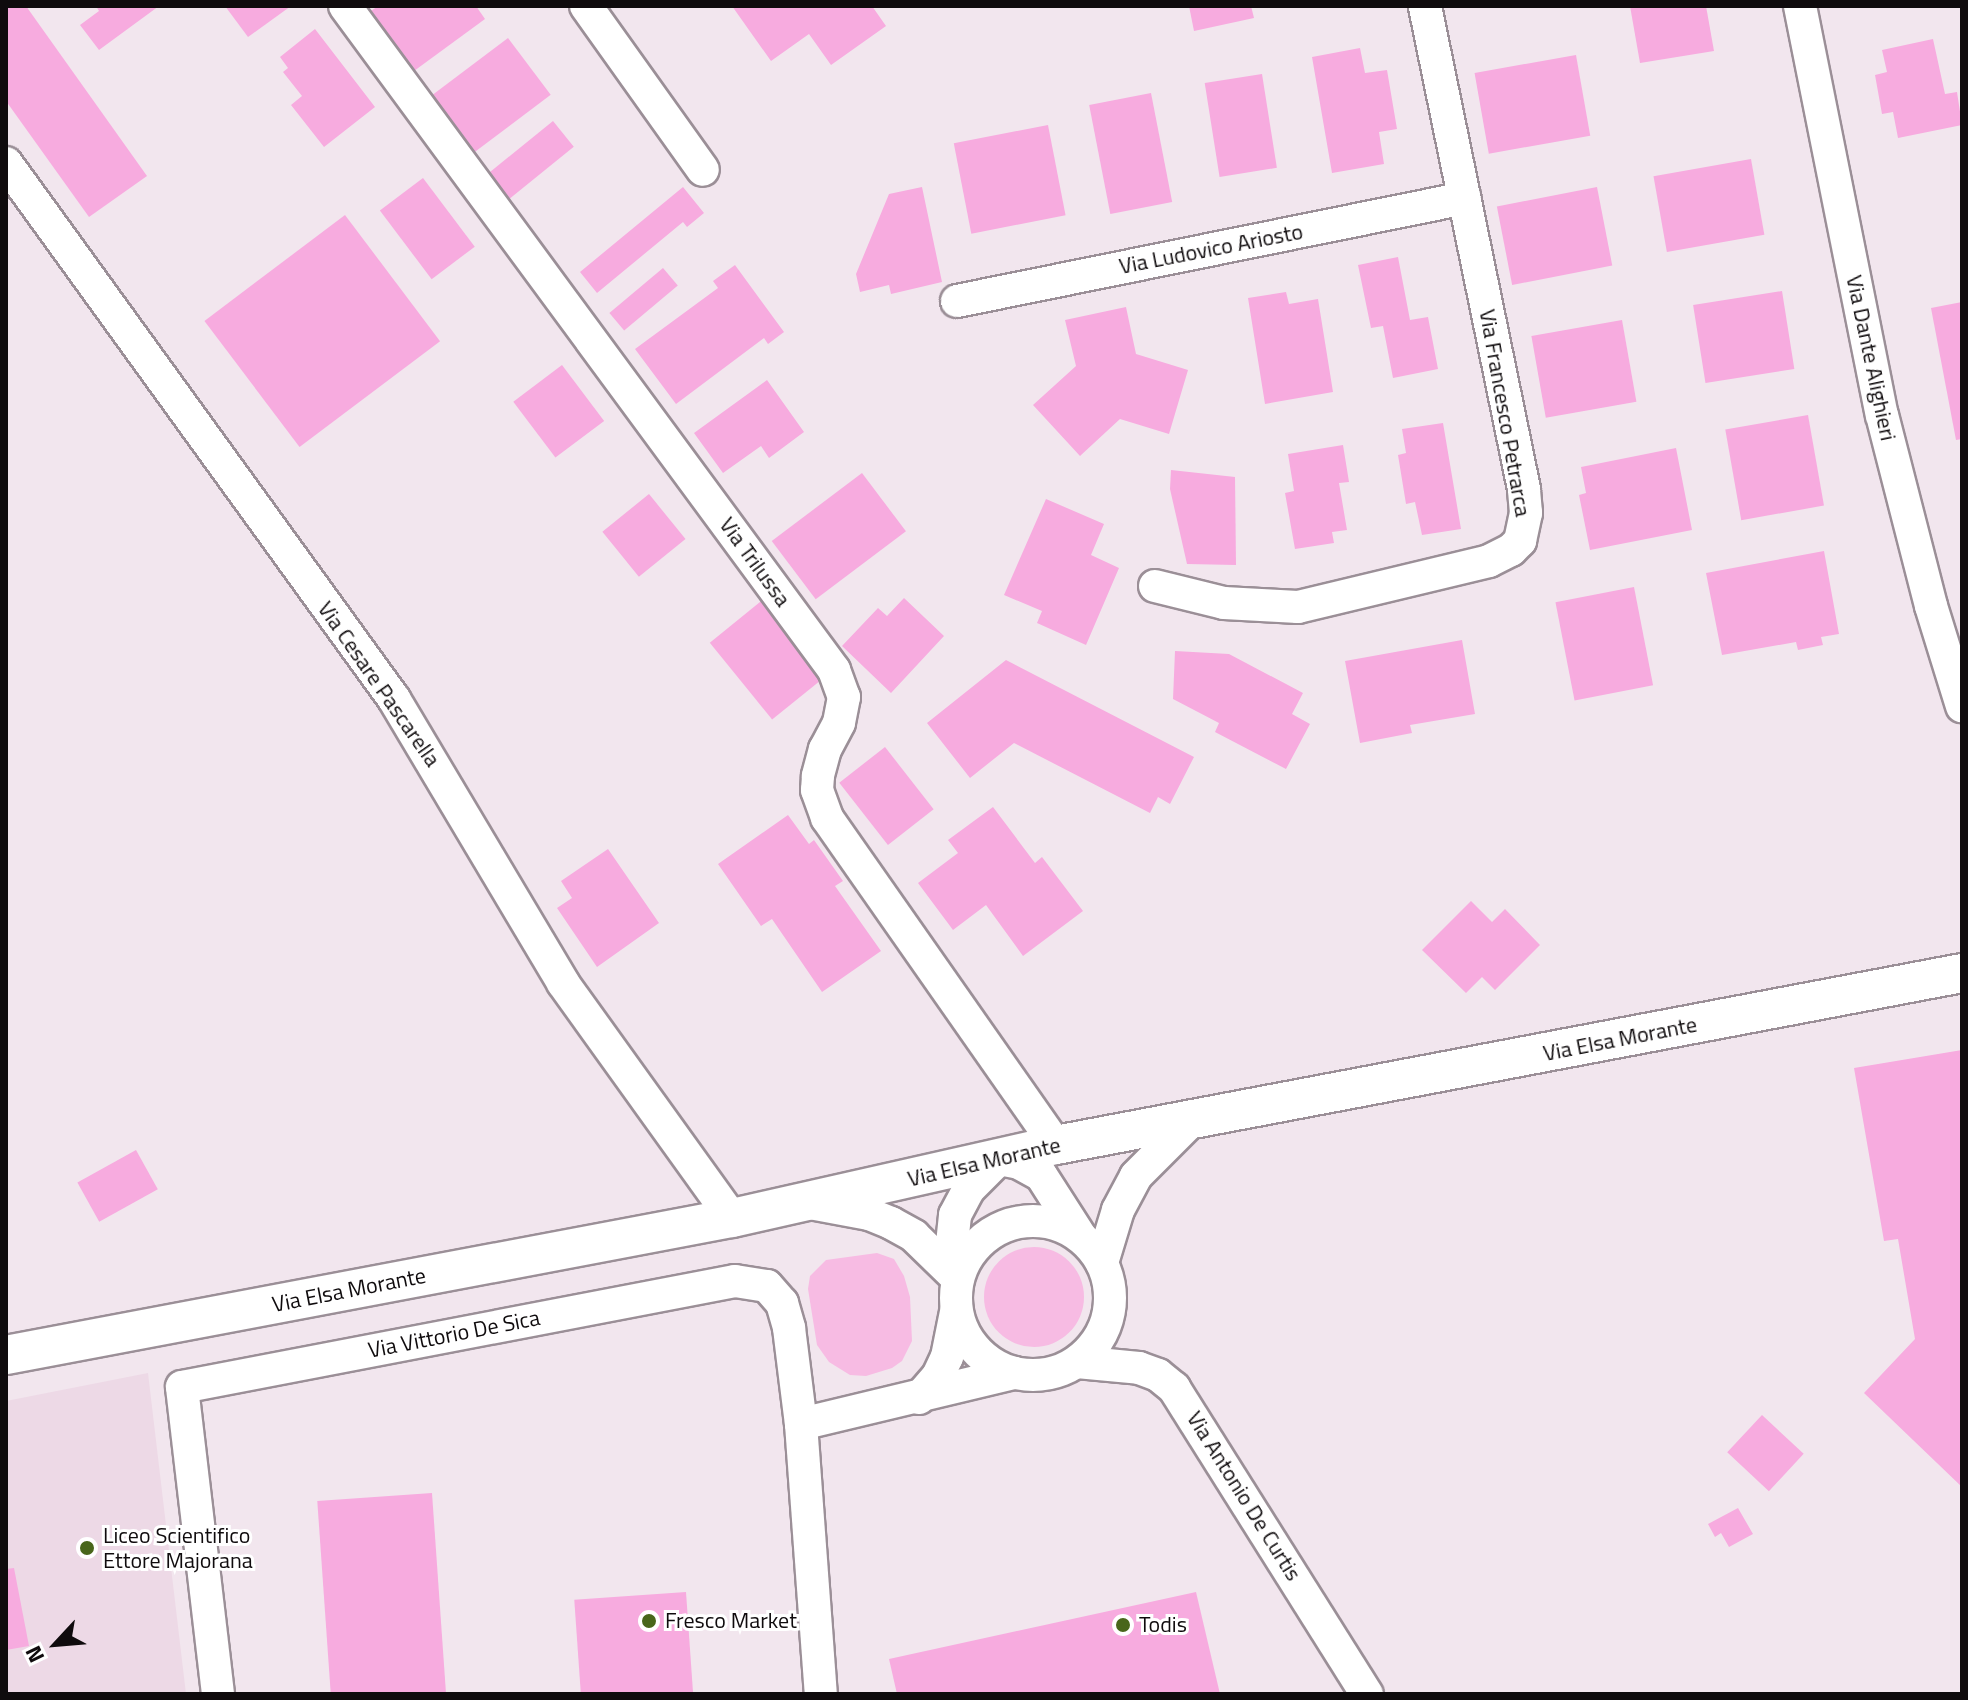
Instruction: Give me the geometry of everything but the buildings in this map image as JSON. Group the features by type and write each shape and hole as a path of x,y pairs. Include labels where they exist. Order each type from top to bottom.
{"street":[{"name":"Via Trilussa","path":"345,6 834,670 844,697 839,723 825,749 817,790 827,818 1056,1145"},
{"path":"586,6 703,170"},
{"name":"Via Francesco Petrarca","path":"1155,586 1249,607 1310,606 1489,561 1520,541 1525,528 1524,489 1425,6"},
{"name":"Via Dante Alighieri","path":"1800,6 1878,401 1931,606 1962,706"},
{"name":"Via Cesare Pascarella","path":"6,163 394,699 444,778 517,911 563,983 732,1218"},
{"name":"Via Ludovico Ariosto","path":"957,301 1465,198"},
{"name":"Via Elsa Morante","path":"6,1355 732,1218 1056,1145 1962,973"},
{"path":"1102,1263 1118,1210 1136,1176 1190,1122"},
{"path":"919,1398 938,1376 947,1357 956,1312 957,1278 952,1244 955,1215 969,1189 999,1159 1019,1163 1041,1175 1080,1236 1102,1263 1109,1284 1110,1306 1105,1328 1093,1347 1077,1362 1057,1372 1036,1376 1014,1373 993,1365 976,1351 963,1333 956,1312"},
{"path":"807,1202 869,1214 891,1223 914,1236 957,1278"},
{"path":"957,1278 976,1246 1007,1224 1033,1220 1058,1224 1080,1236"},
{"name":"Via Vittorio De Sica","path":"218,1694 182,1387 735,1281 767,1286 782,1303 789,1328 801,1424"},
{"name":"Via Antonio De Curtis","path":"1077,1362 1139,1368 1158,1375 1181,1395 1367,1694"},
{"path":"821,1694 801,1424 1014,1373"}],"shaded area":[{"path":"1034,1247 1053,1251 1069,1262 1080,1278 1084,1297 1080,1316 1069,1332 1053,1343 1034,1347 1015,1343 999,1332 988,1316 984,1297 988,1278 999,1262 1015,1251"},
{"path":"877,1253 894,1259 904,1276 910,1297 912,1341 902,1361 892,1368 866,1376 850,1375 829,1362 817,1345 808,1289 810,1276 826,1260"},
{"name":"Liceo Scientifico Ettore Majorana","path":"148,1373 186,1694 6,1694 6,1401"}],"place":[{"name":"Liceo Scientifico Ettore Majorana","path":"87,1548"},
{"name":"Fresco Market","path":"649,1621"},
{"name":"Todis","path":"1123,1625"}]}
